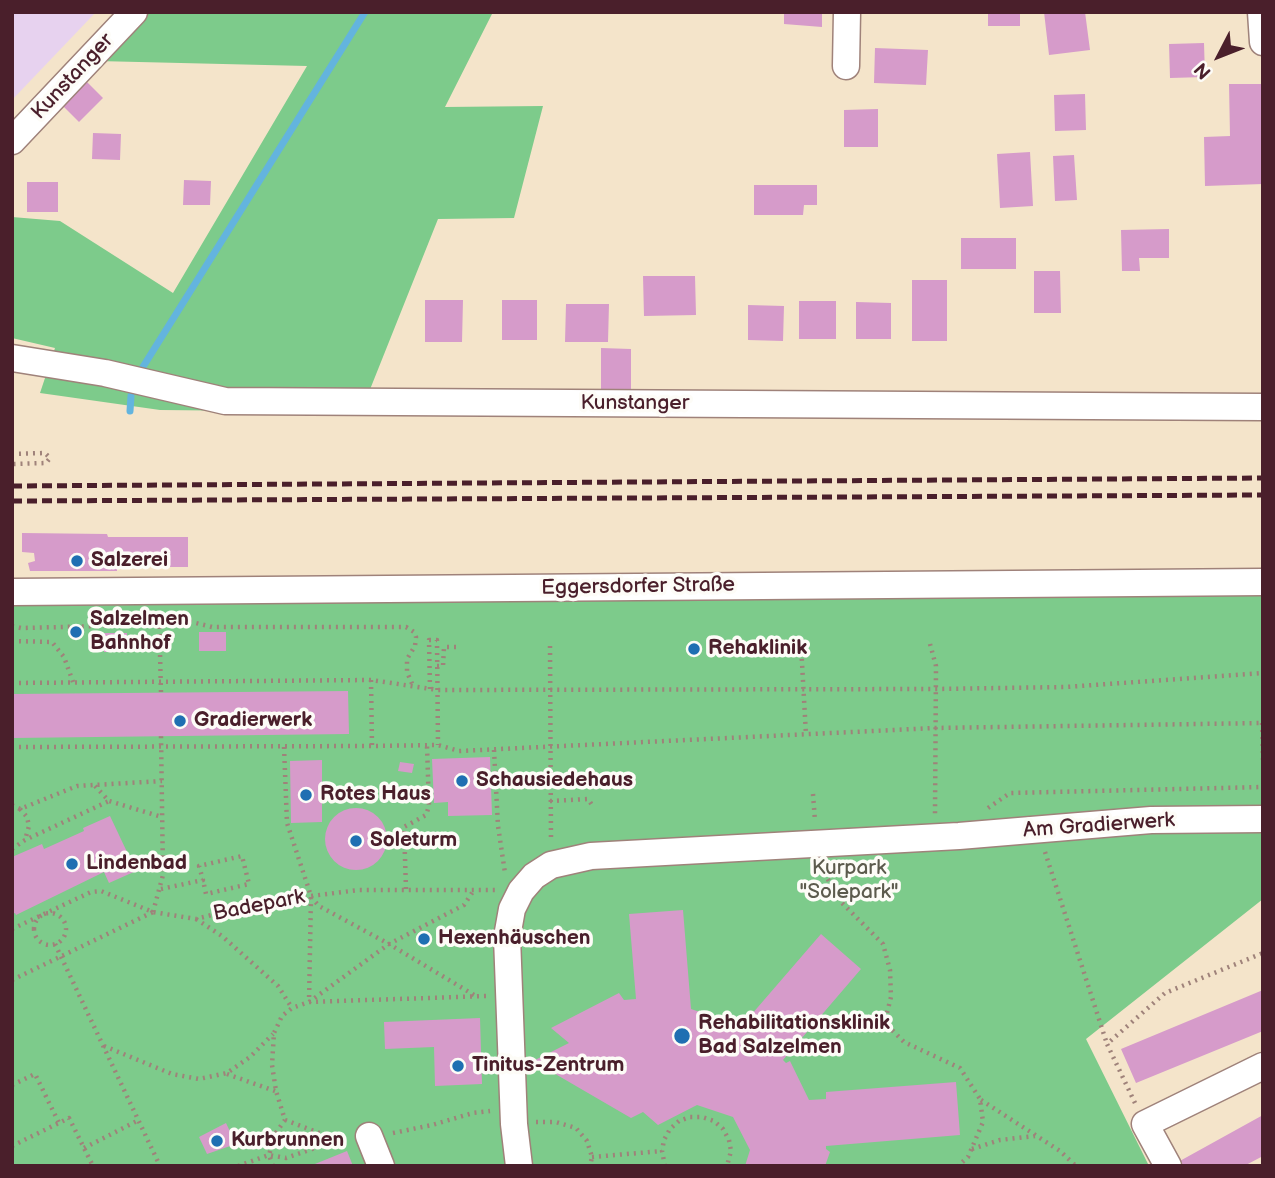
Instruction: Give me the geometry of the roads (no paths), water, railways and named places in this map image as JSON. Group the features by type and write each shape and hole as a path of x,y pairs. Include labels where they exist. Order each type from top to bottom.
{"street":[{"name":"Kunstanger","path":"12,141 134,12"},
{"path":"846,66 847,12"},
{"path":"1261,12 1263,42"},
{"name":"Kunstanger","path":"12,358 105,373 225,401 1263,407"},
{"name":"Eggersdorfer Straße","path":"12,592 1263,582"},
{"name":"Am Gradierwerk","path":"519,1166 514,1124 507,937 512,909 521,891 534,876 551,865 592,856 947,836 1151,820 1263,819"},
{"path":"1168,1166 1145,1124 1263,1066"},
{"path":"369,1136 381,1166"}],"waterway":[{"path":"141,370 365,12"},
{"path":"130,411 131,396"}],"railway":[{"path":"12,486 1263,478"},
{"path":"12,501 1263,495"}],"place":[{"name":"Salzerei","path":"77,561"},
{"name":"Salzelmen Bahnhof","path":"76,632"},
{"name":"Rehaklinik","path":"694,649"},
{"name":"Gradierwerk","path":"180,721"},
{"name":"Schausiedehaus","path":"462,781"},
{"name":"Rotes Haus","path":"306,795"},
{"name":"Soleturm","path":"356,841"},
{"name":"Lindenbad","path":"72,864"},
{"name":"Hexenhäuschen","path":"424,939"},
{"name":"Rehabilitationsklinik Bad Salzelmen","path":"682,1036"},
{"name":"Tinitus-Zentrum","path":"458,1066"},
{"name":"Kurbrunnen","path":"217,1141"}],"park label":[{"name":"Kurpark \"Solepark\"","path":"849,881"}]}
